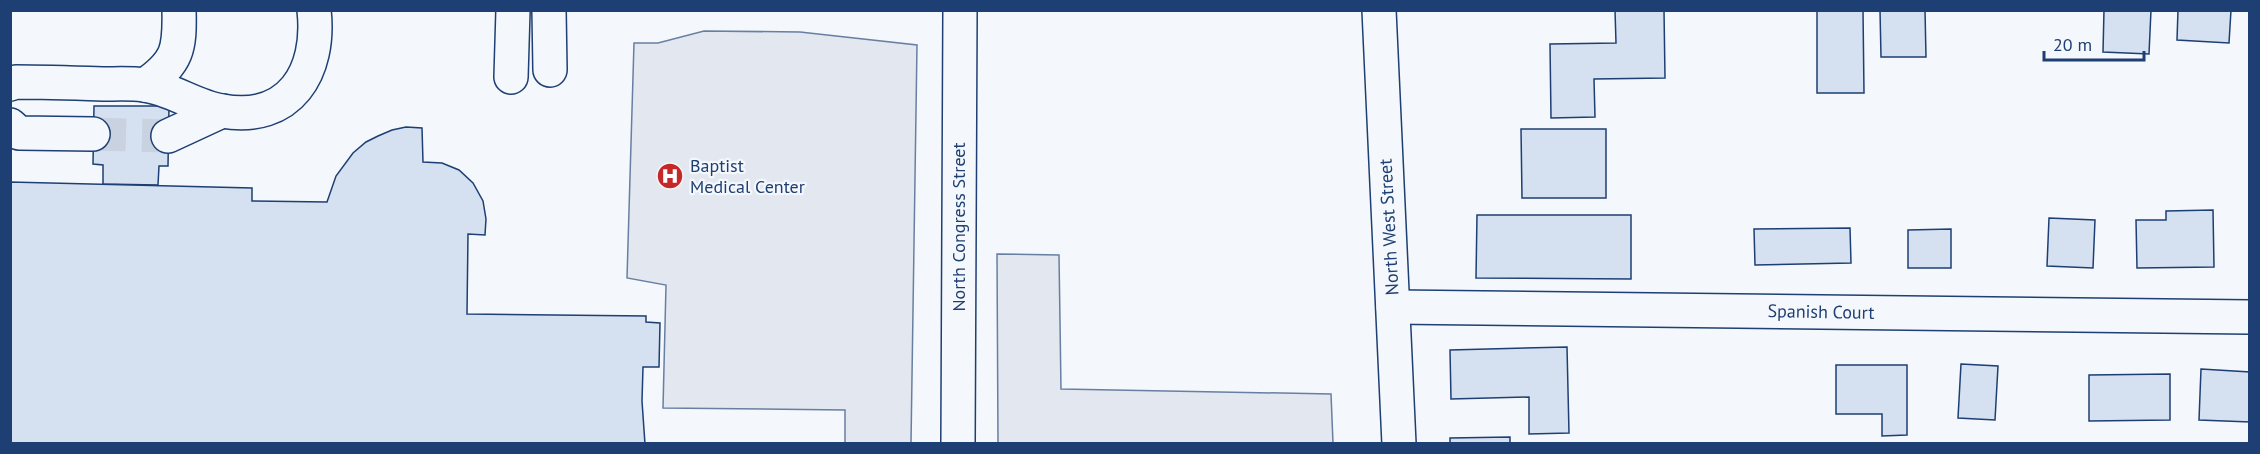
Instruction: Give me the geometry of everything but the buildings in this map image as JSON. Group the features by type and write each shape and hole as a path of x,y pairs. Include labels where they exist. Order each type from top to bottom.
{"street":[{"path":"145,85 172,60 180,41 179,10"},
{"path":"10,84 16,82 145,85 222,111 253,112 269,109 287,99 304,79 311,61 315,39 314,10"},
{"path":"511,77 513,10"},
{"path":"549,10 550,70"},
{"name":"North Congress Street","path":"958,444 960,10"},
{"name":"North West Street","path":"1379,10 1399,444"},
{"path":"168,136 222,111"},
{"path":"10,125 19,133 93,134"},
{"name":"Spanish Court","path":"1393,307 2250,317"}],"shaded area":[{"path":"704,31 800,32 917,45 911,443 845,443 845,410 663,408 666,285 627,278 634,43 658,43"},
{"path":"997,254 1059,255 1061,389 1331,394 1333,443 998,443"}],"tunnel":[{"path":"93,134 168,136"}],"place":[{"name":"Baptist Medical Center","path":"670,176"}]}
